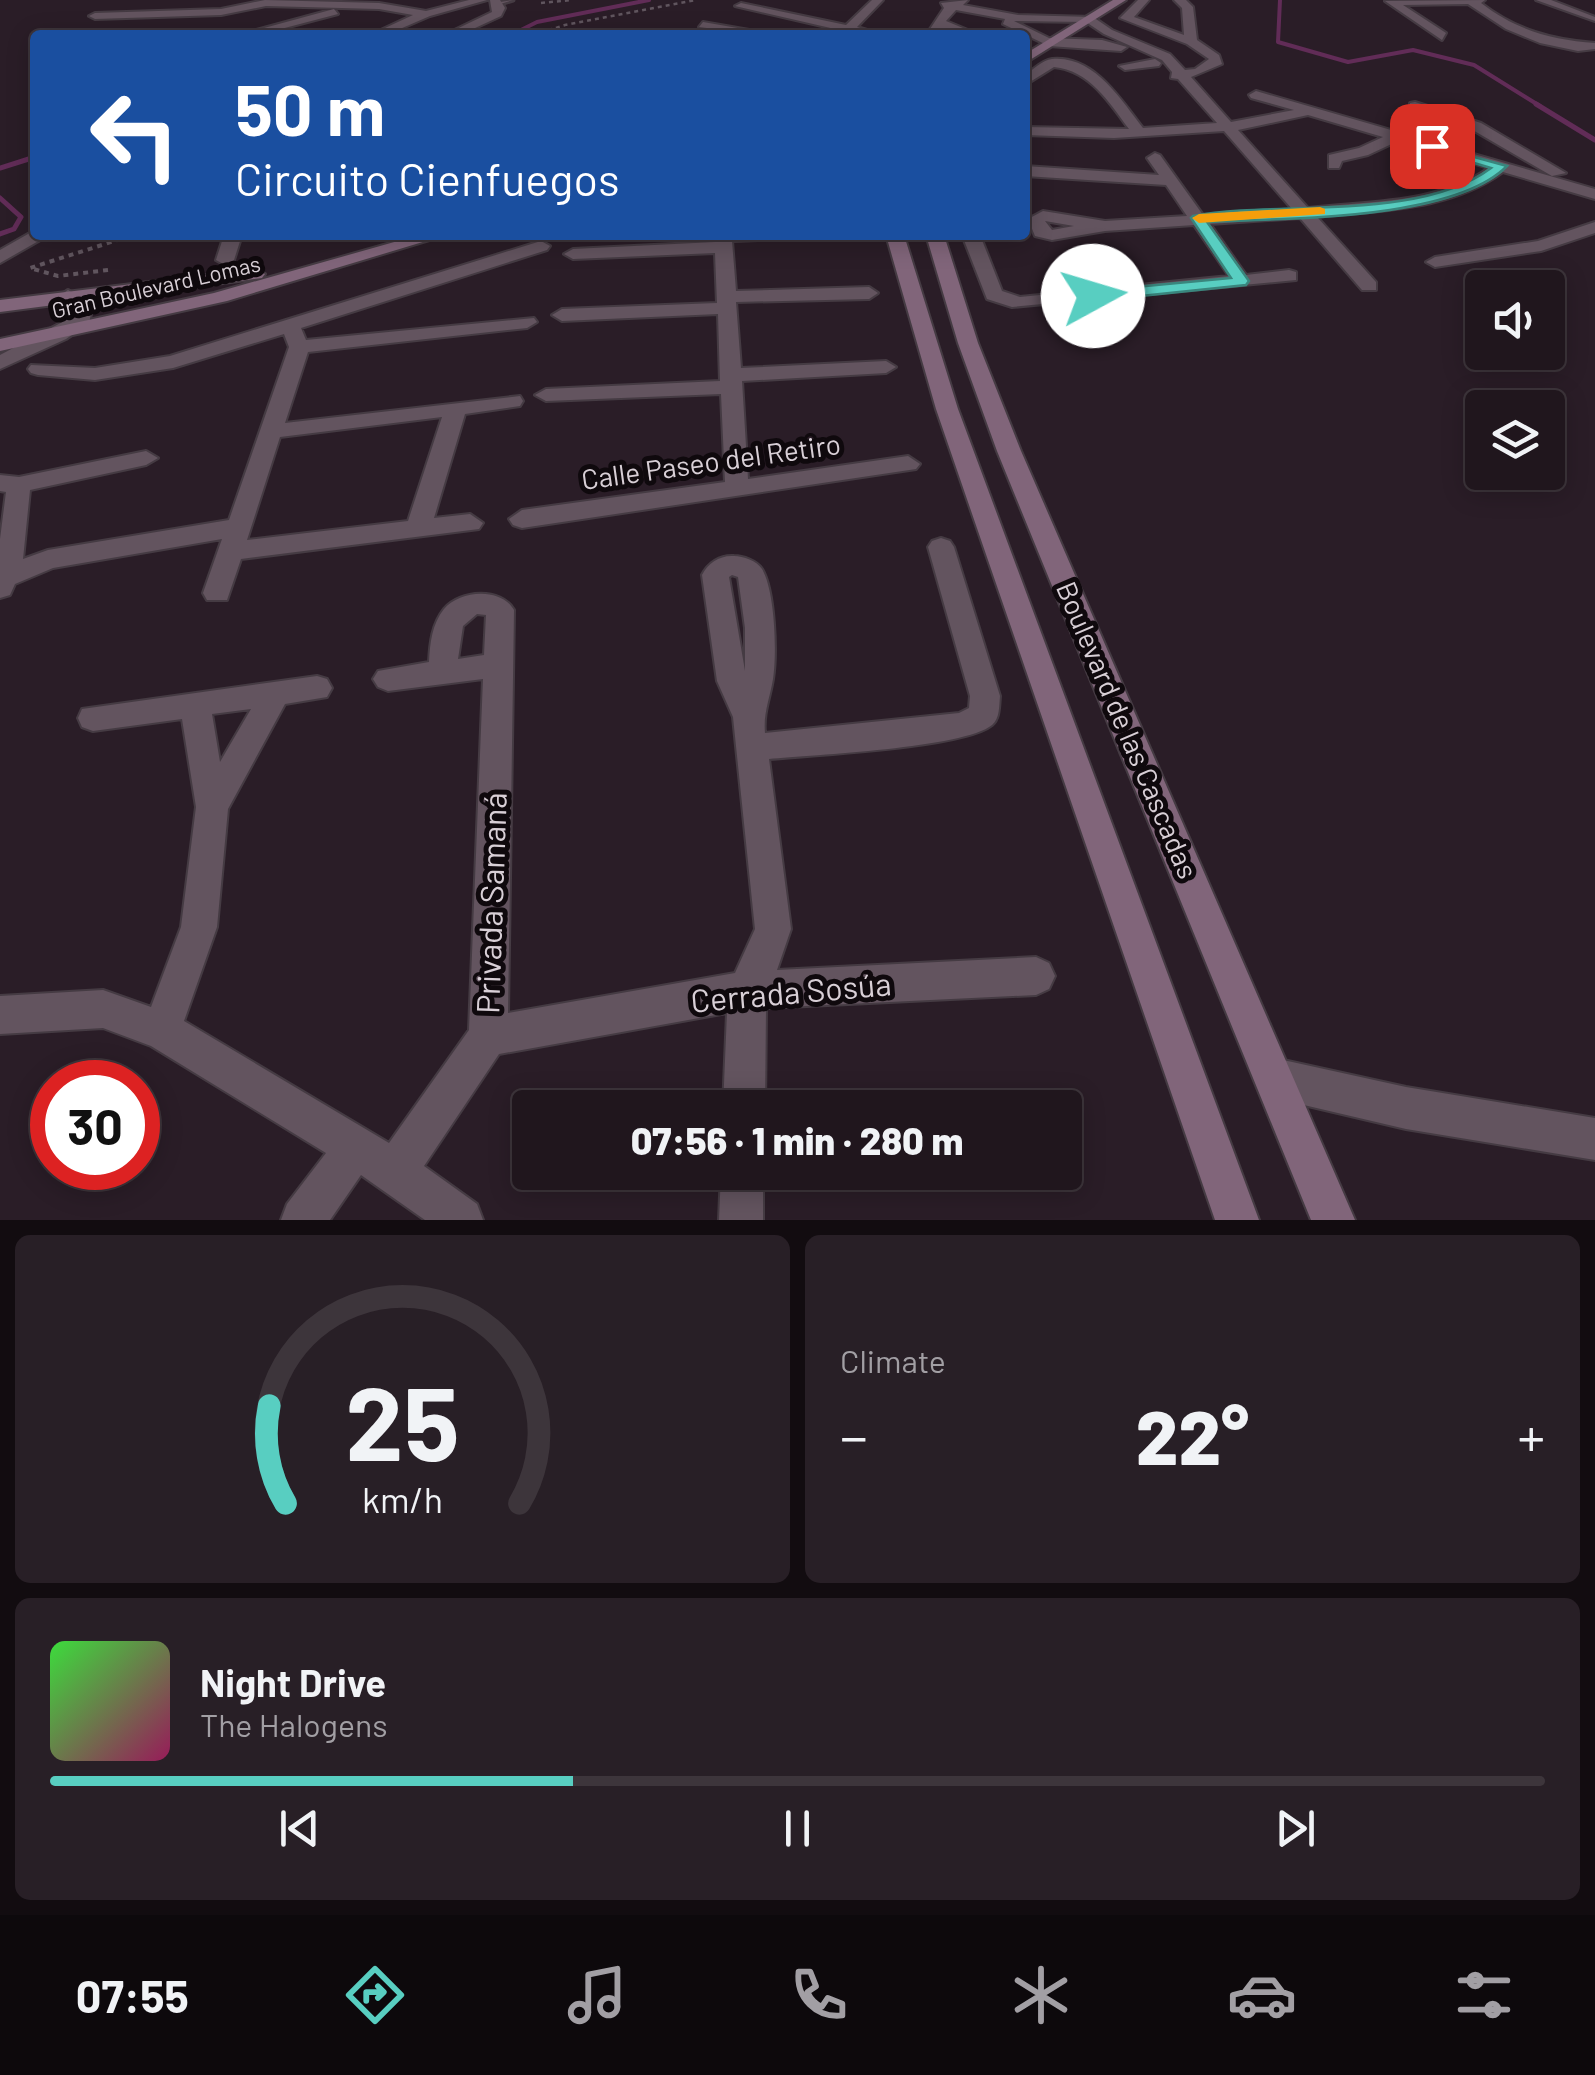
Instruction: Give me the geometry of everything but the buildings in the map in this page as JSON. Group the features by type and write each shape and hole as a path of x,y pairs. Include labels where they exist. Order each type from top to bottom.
{"main road":[{"path":"1030,39 1096,0"},
{"path":"1030,57 1121,0"},
{"name":"Gran Boulevard Lomas","path":"0,306 261,273 375,240"},
{"name":"Gran Boulevard Lomas","path":"0,346 131,322 236,296 421,240"},
{"name":"Boulevard de las Cascadas","path":"896,240 926,342 1238,1220"},
{"name":"Boulevard de las Cascadas","path":"937,240 968,344 1008,452 1333,1220"},
{"path":"1,362 131,322"},
{"path":"926,342 968,344"}],"street":[{"path":"208,24 237,0 356,5 426,14"},
{"path":"388,30 469,0 482,0"},
{"path":"784,13 800,0"},
{"path":"850,26 878,0"},
{"path":"1030,40 1094,40 1182,77 1216,64 1210,52 1191,41 1126,18 1144,0"},
{"path":"1178,0 1187,7 1191,41"},
{"path":"1470,0 1488,16 1532,35 1572,48 1591,46"},
{"path":"1390,1 1480,0"},
{"path":"1541,0 1590,19"},
{"path":"463,30 497,14 501,1"},
{"path":"1390,1 1442,36"},
{"path":"95,16 221,12 266,3"},
{"path":"950,4 1018,18 1089,19 1108,32 1166,57 1369,286"},
{"path":"935,29 950,4"},
{"path":"950,4 1018,25 1021,30"},
{"path":"269,30 356,5"},
{"path":"742,6 862,30"},
{"path":"105,30 128,14"},
{"path":"704,25 730,30"},
{"path":"1094,40 1108,32"},
{"path":"1125,66 1155,63"},
{"path":"1030,78 1051,64 1063,64 1089,74 1139,133"},
{"path":"1099,108 1108,94"},
{"path":"1256,94 1595,194"},
{"path":"1416,106 1463,120 1595,194"},
{"path":"1030,132 1079,137 1139,133 1275,121 1308,110"},
{"path":"1079,137 1089,122"},
{"path":"1334,165 1334,158 1363,152 1397,136"},
{"path":"1155,158 1241,281"},
{"path":"1105,226 1304,213 1432,199 1482,180 1500,166"},
{"path":"1537,178 1554,170"},
{"path":"1030,171 1171,180"},
{"path":"1435,262 1541,246 1595,227"},
{"path":"0,258 30,239"},
{"path":"225,260 232,240"},
{"path":"574,254 714,240"},
{"path":"724,240 737,488"},
{"path":"973,240 994,294 1004,301 1019,303 1289,276"},
{"path":"38,368 95,374 136,370 294,336 541,246"},
{"path":"562,315 868,292"},
{"path":"1,362 59,335 85,313 83,305 68,296"},
{"path":"294,336 527,322"},
{"path":"217,593 294,336"},
{"path":"546,395 886,367"},
{"path":"268,432 512,401"},
{"path":"418,529 456,408"},
{"path":"146,458 9,484 3,572 48,559 235,539 470,523"},
{"name":"Calle Paseo del Retiro","path":"522,519 908,464"},
{"path":"744,1090 747,990 767,951 773,929 749,733 963,725 983,715 986,696 941,547"},
{"name":"Privada Samaná","path":"395,1171 488,1036 500,610 493,604 480,603 453,616 447,626 444,672"},
{"path":"388,679 498,665"},
{"path":"93,718 317,688"},
{"path":"212,807 274,694"},
{"path":"162,1030 199,927 212,807 196,705"},
{"name":"Cerrada Sosúa","path":"488,1036 747,990 1036,976"},
{"path":"1,1019 56,1009 103,1010 162,1030 395,1171 461,1220"},
{"path":"1274,1078 1406,1108 1595,1139"},
{"path":"304,1220 355,1148"},
{"path":"740,1220 741,1190"}],"path":[{"path":"541,3 572,0"},
{"path":"549,30 696,0"},
{"path":"110,270 59,276 39,275 30,268 47,259 101,251 122,240"}],"waterway":[{"path":"521,30 537,22 649,0"},
{"path":"1280,0 1278,42 1348,62 1413,50 1474,65 1540,106"},
{"path":"1536,104 1595,140"},
{"path":"0,168 30,159"},
{"path":"0,198 21,217 14,229 0,234"}],"slow traffic":[{"path":"1199,218 1320,211"}],"route":[{"path":"1093,296 1241,281 1198,218 1304,213 1432,199 1482,180 1500,166 1432,146"}]}
